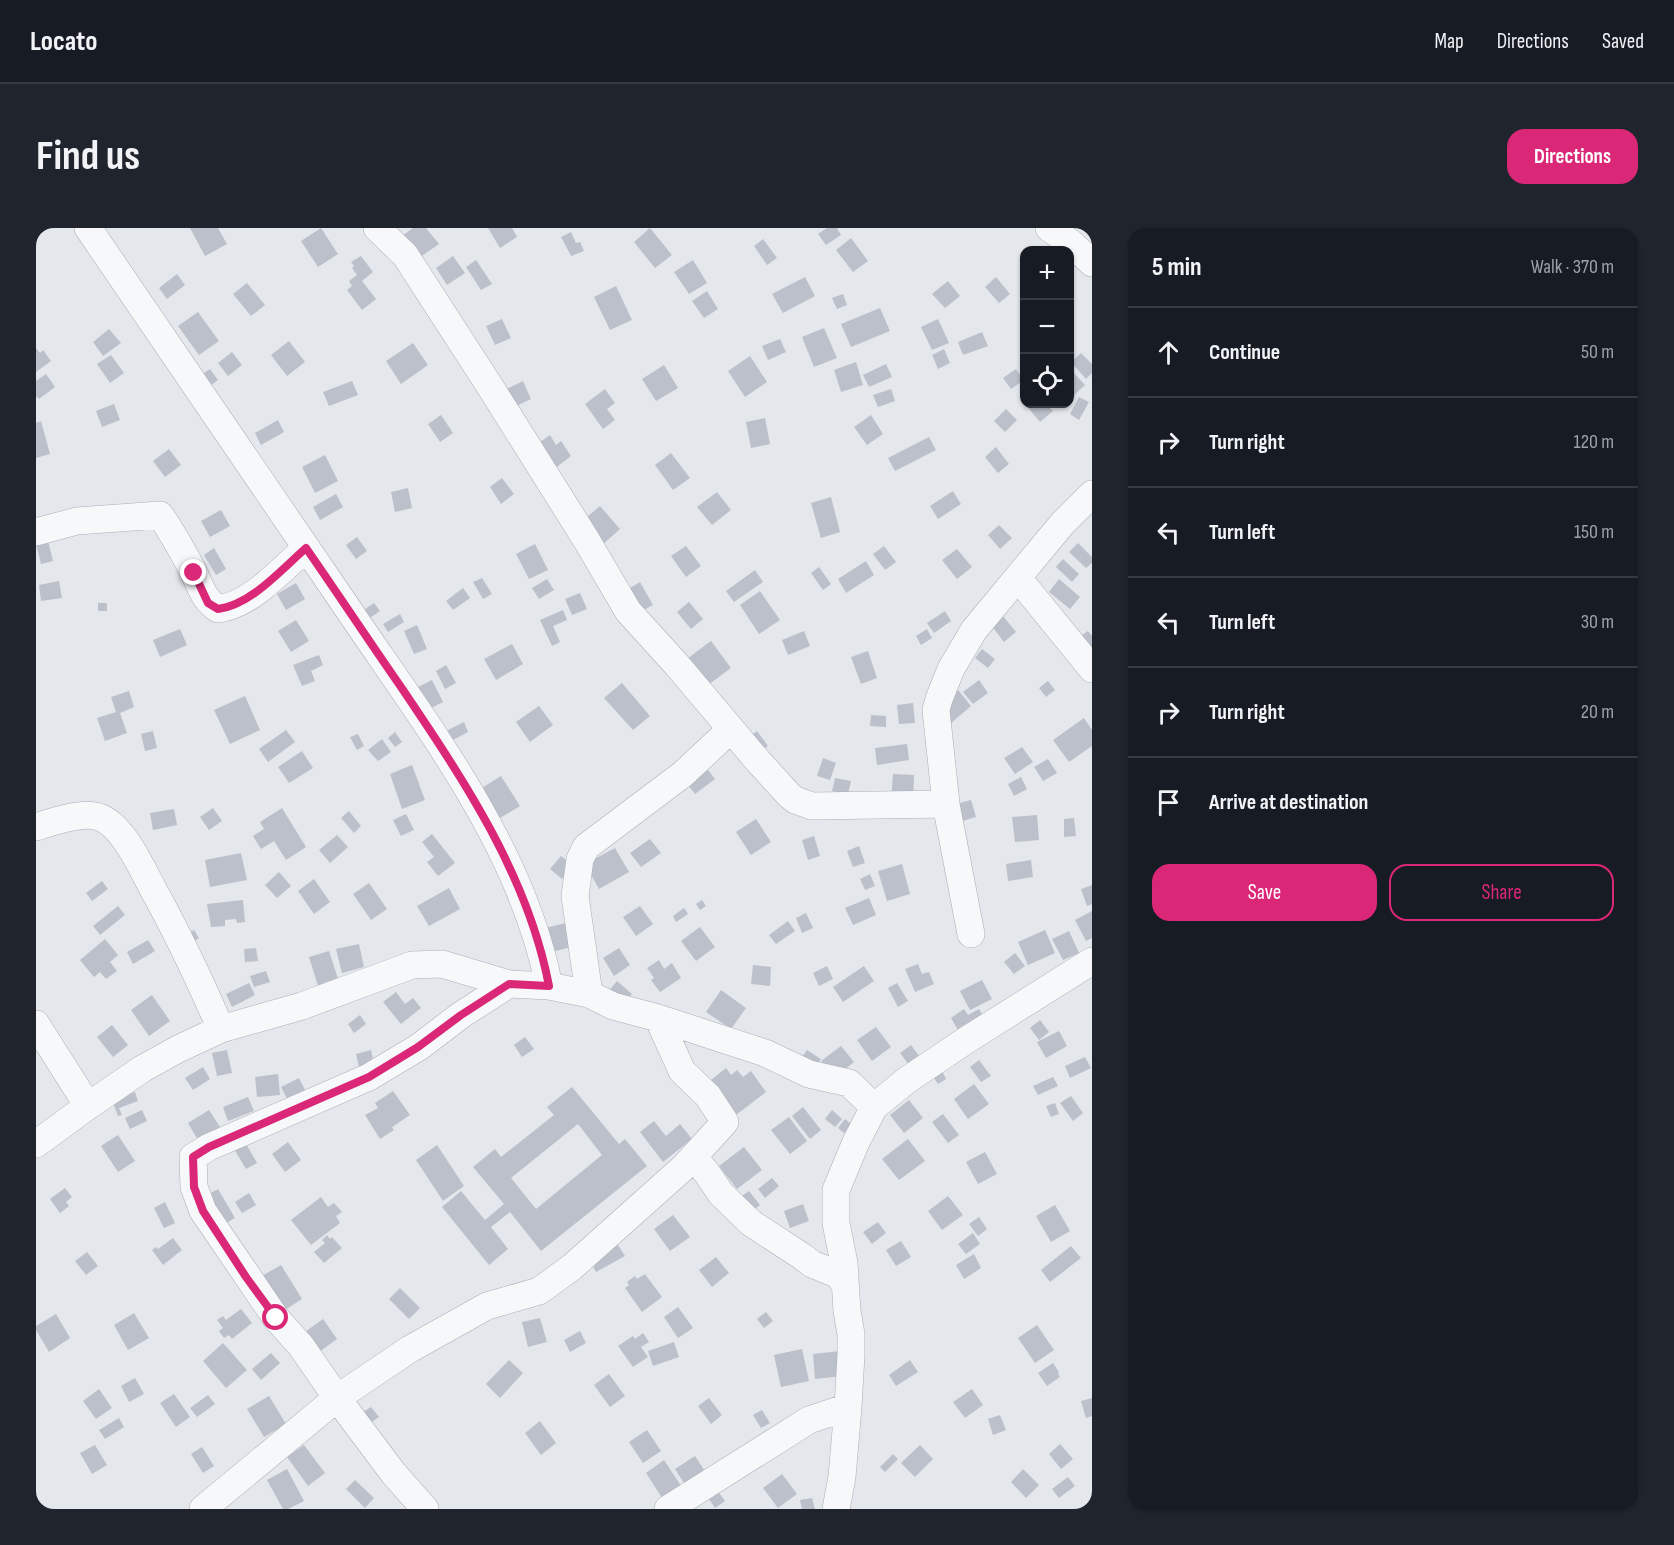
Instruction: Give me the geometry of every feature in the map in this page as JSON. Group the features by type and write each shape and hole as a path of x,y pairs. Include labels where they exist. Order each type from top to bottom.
{"street":[{"path":"88,228 449,757 499,845 532,921 549,986"},
{"path":"377,228 405,255 515,426 628,612 789,795 803,804 821,806 946,804"},
{"path":"1049,228 1071,243 1092,263"},
{"path":"971,934 946,804 936,710 939,699 951,669 974,630 1062,524 1092,495"},
{"path":"36,532 77,521 159,514 174,536 208,603 218,609 230,608 249,599 306,548"},
{"path":"1018,578 1092,669"},
{"path":"589,994 575,896 580,859 586,847 683,774 731,729"},
{"path":"36,827 61,819 98,816 118,832 136,857 172,921 221,1029"},
{"path":"836,1509 842,1477 851,1355 844,1263 836,1223 836,1190 856,1142 874,1107 907,1080 1092,961"},
{"path":"36,1144 142,1069 178,1049 221,1029 302,1006 412,965 442,964 509,984 549,986 589,994 613,1006 658,1018 765,1053 809,1074 849,1083 874,1107"},
{"path":"424,1509 394,1474 337,1398 302,1346 272,1312 203,1211 194,1187 193,1157 209,1147 369,1077 418,1047 461,1015 509,984"},
{"path":"203,1509 337,1398 410,1349 487,1306 539,1291 572,1267 693,1157 725,1122 708,1096 682,1071 658,1018"},
{"path":"36,1024 88,1106"},
{"path":"693,1157 721,1194 751,1223 812,1264 839,1275 845,1285"},
{"path":"668,1509 809,1420 848,1407"}],"building":[{"path":"190,228 218,228 227,244 205,256"},
{"path":"321,228 338,254 318,267 301,241"},
{"path":"413,228 426,228 439,244 419,258 402,236"},
{"path":"488,228 512,228 517,237 500,248"},
{"path":"650,228 672,255 655,268 634,242"},
{"path":"827,228 837,228 841,235 826,245 818,234"},
{"path":"571,232 576,243 580,242 584,251 571,256 561,237"},
{"path":"851,238 868,261 853,272 836,250"},
{"path":"763,239 777,258 767,265 754,246"},
{"path":"361,256 373,272 362,281 376,299 362,310 347,290 352,286 349,281 357,275 351,262"},
{"path":"453,256 465,273 447,285 436,268"},
{"path":"476,260 492,284 481,290 466,267"},
{"path":"693,260 707,283 689,294 674,272"},
{"path":"177,274 185,285 167,299 159,288"},
{"path":"805,277 815,296 783,313 772,294"},
{"path":"996,277 1010,294 999,303 985,287"},
{"path":"948,281 960,296 945,308 932,294"},
{"path":"247,283 265,305 251,316 233,294"},
{"path":"616,286 632,320 610,330 594,297"},
{"path":"707,291 718,309 704,318 692,301"},
{"path":"843,294 847,305 837,309 832,298"},
{"path":"880,308 890,331 851,347 841,324"},
{"path":"198,312 219,341 199,355 178,326"},
{"path":"502,319 511,338 495,345 486,326"},
{"path":"938,319 949,343 932,350 921,327"},
{"path":"824,328 837,358 814,367 802,337"},
{"path":"109,329 121,343 103,356 93,342"},
{"path":"982,332 988,346 963,355 958,342"},
{"path":"780,339 786,352 768,360 762,346"},
{"path":"289,341 305,362 287,376 271,355"},
{"path":"413,343 428,365 401,384 386,361"},
{"path":"36,348 40,353 43,350 51,361 36,372"},
{"path":"944,349 950,363 938,369 932,355"},
{"path":"232,352 242,365 228,376 218,363"},
{"path":"1081,353 1092,364 1092,373 1086,379 1074,365 1074,359"},
{"path":"111,355 124,373 110,383 97,364"},
{"path":"750,356 767,382 745,397 728,371"},
{"path":"856,362 863,385 841,392 834,370"},
{"path":"886,364 892,377 869,387 863,375"},
{"path":"664,365 678,388 656,401 642,379"},
{"path":"210,369 218,380 202,392 194,380"},
{"path":"1016,369 1020,374 1020,383 1011,389 1003,378"},
{"path":"1074,373 1085,385 1074,395"},
{"path":"46,374 55,387 39,399 36,396 36,381"},
{"path":"352,381 358,395 329,406 323,392"},
{"path":"523,381 531,399 506,411 498,393"},
{"path":"605,389 615,403 607,409 615,420 603,429 585,404"},
{"path":"891,389 895,401 878,407 873,395"},
{"path":"1079,397 1089,402 1079,420 1070,414"},
{"path":"114,404 120,420 102,427 96,411"},
{"path":"1028,408 1050,408 1053,411 1040,422"},
{"path":"1006,409 1017,420 1005,432 994,421"},
{"path":"441,415 453,433 440,442 428,424"},
{"path":"871,415 883,434 867,445 854,427"},
{"path":"765,418 770,444 751,448 746,422"},
{"path":"278,420 284,432 261,445 255,433"},
{"path":"41,421 50,454 36,458 36,423"},
{"path":"550,435 556,445 561,441 571,456 554,469 536,445"},
{"path":"929,437 936,450 895,471 888,458"},
{"path":"996,447 1009,464 998,473 985,457"},
{"path":"169,449 181,465 165,477 153,461"},
{"path":"671,453 690,478 673,490 655,465"},
{"path":"325,455 338,481 315,493 302,467"},
{"path":"502,478 514,494 501,504 490,487"},
{"path":"408,488 412,508 395,512 391,492"},
{"path":"953,491 961,504 938,519 930,506"},
{"path":"717,492 731,510 712,525 697,507"},
{"path":"336,494 343,507 320,520 313,507"},
{"path":"831,497 840,532 821,538 811,503"},
{"path":"600,506 620,529 601,546 580,523"},
{"path":"221,510 230,526 210,537 201,521"},
{"path":"999,525 1012,538 1000,549 988,535"},
{"path":"357,537 367,551 356,559 346,545"},
{"path":"48,541 53,561 41,564 36,544"},
{"path":"1078,543 1092,557 1092,563 1086,568 1069,552"},
{"path":"535,544 548,570 529,579 516,554"},
{"path":"686,546 701,566 686,577 671,556"},
{"path":"884,546 896,562 885,570 873,554"},
{"path":"214,548 226,569 216,575 204,555"},
{"path":"957,549 972,567 957,579 942,560"},
{"path":"1063,559 1079,574 1072,582 1056,567"},
{"path":"866,561 874,575 846,593 838,579"},
{"path":"819,567 831,584 823,590 811,573"},
{"path":"755,570 763,582 734,602 726,591"},
{"path":"482,578 492,594 483,599 473,582"},
{"path":"547,579 554,590 539,599 532,588"},
{"path":"1059,579 1080,597 1070,609 1049,592"},
{"path":"59,581 62,598 41,601 39,585"},
{"path":"640,582 653,605 638,613 625,591"},
{"path":"296,583 305,599 286,610 277,594"},
{"path":"463,588 470,598 453,610 446,601"},
{"path":"760,591 780,620 759,634 740,605"},
{"path":"580,593 587,609 572,615 565,599"},
{"path":"689,602 703,619 691,629 677,612"},
{"path":"98,603 107,603 107,611 98,611"},
{"path":"374,603 380,611 367,620 361,612"},
{"path":"563,610 567,620 553,626 560,642 552,646 540,620"},
{"path":"945,611 951,621 934,633 927,623"},
{"path":"400,614 404,622 388,632 383,624"},
{"path":"1003,616 1016,632 1004,642 991,625"},
{"path":"296,620 309,641 291,652 278,631"},
{"path":"417,625 427,649 414,654 404,631"},
{"path":"180,629 187,645 160,657 153,640"},
{"path":"927,629 932,638 921,645 916,636"},
{"path":"804,631 810,646 788,655 782,640"},
{"path":"1088,631 1092,636 1092,661 1076,639"},
{"path":"711,641 731,668 704,688 684,661"},
{"path":"512,644 523,664 496,680 484,659"},
{"path":"982,649 995,659 988,668 975,658"},
{"path":"868,651 877,678 861,684 851,657"},
{"path":"319,655 323,665 311,671 315,681 302,686 293,665"},
{"path":"446,665 456,683 445,689 436,671"},
{"path":"432,680 443,702 427,710 416,688"},
{"path":"979,680 988,693 973,704 963,692"},
{"path":"1048,681 1055,690 1046,697 1039,688"},
{"path":"622,683 650,716 633,730 604,698"},
{"path":"958,690 971,706 950,724 937,708"},
{"path":"129,691 134,707 120,713 127,733 105,741 97,718 116,712 111,697"},
{"path":"245,696 260,730 230,744 214,710"},
{"path":"913,703 915,723 899,724 897,705"},
{"path":"539,706 553,725 530,742 516,722"},
{"path":"871,715 886,716 886,727 870,726"},
{"path":"1084,718 1092,730 1092,746 1069,762 1053,740"},
{"path":"464,722 468,732 449,742 444,732"},
{"path":"286,730 295,742 268,762 259,749"},
{"path":"153,731 157,748 145,751 141,734"},
{"path":"757,731 768,746 756,755 745,740"},
{"path":"395,732 402,742 395,747 388,738"},
{"path":"358,734 364,746 357,750 350,737"},
{"path":"382,739 391,752 378,761 368,750"},
{"path":"907,744 909,760 877,765 875,748"},
{"path":"1022,747 1033,762 1015,774 1004,758"},
{"path":"302,751 313,768 289,783 278,767"},
{"path":"823,758 836,763 830,780 817,776"},
{"path":"1048,759 1057,773 1043,781 1034,767"},
{"path":"412,765 425,800 402,809 390,774"},
{"path":"708,770 715,779 695,794 688,785"},
{"path":"893,774 914,775 913,803 891,802"},
{"path":"501,776 520,806 495,821 477,791"},
{"path":"1021,777 1027,789 1014,796 1008,784"},
{"path":"835,778 851,781 848,794 832,791"},
{"path":"971,800 976,817 956,823 952,805"},
{"path":"213,808 222,821 209,830 200,817"},
{"path":"282,808 306,847 286,860 274,841 261,849 253,836 264,829 260,822"},
{"path":"174,809 177,825 153,830 150,813"},
{"path":"349,811 361,826 354,833 341,818"},
{"path":"406,814 414,830 401,836 393,820"},
{"path":"1037,815 1039,840 1015,842 1012,817"},
{"path":"1074,818 1076,836 1064,837 1064,819"},
{"path":"756,819 771,842 751,855 736,832"},
{"path":"432,834 455,863 438,876 427,862 434,857 422,842"},
{"path":"337,835 348,847 330,863 319,850"},
{"path":"814,836 820,856 808,860 802,840"},
{"path":"650,839 661,853 641,867 630,853"},
{"path":"859,846 865,863 853,867 847,851"},
{"path":"615,848 629,872 599,889 585,864"},
{"path":"241,853 247,880 210,887 205,860"},
{"path":"561,856 573,866 562,879 550,869"},
{"path":"1031,860 1033,877 1008,881 1006,864"},
{"path":"902,864 910,894 887,901 878,871"},
{"path":"279,872 291,886 277,898 265,885"},
{"path":"870,874 875,886 865,890 860,879"},
{"path":"314,879 330,902 314,914 298,891"},
{"path":"102,881 108,889 92,901 86,893"},
{"path":"369,883 387,909 371,920 353,894"},
{"path":"1092,885 1092,904 1087,906 1081,889"},
{"path":"449,888 460,909 429,926 417,906"},
{"path":"869,898 876,915 853,925 845,908"},
{"path":"243,900 245,922 237,923 236,919 225,920 225,926 211,927 207,904"},
{"path":"702,900 706,906 700,910 696,904"},
{"path":"118,906 125,915 100,935 93,926"},
{"path":"640,906 653,924 636,936 623,917"},
{"path":"684,908 688,914 676,922 673,916"},
{"path":"1092,911 1092,938 1086,941 1075,920"},
{"path":"806,913 813,928 802,933 796,918"},
{"path":"788,921 795,931 776,944 769,935"},
{"path":"570,922 576,946 547,953 541,929"},
{"path":"700,927 715,947 696,961 681,941"},
{"path":"194,930 199,938 189,945 184,936"},
{"path":"1045,930 1055,953 1028,965 1018,942"},
{"path":"1069,931 1079,953 1063,960 1052,939"},
{"path":"105,939 118,955 110,962 117,971 106,979 100,972 94,977 80,960"},
{"path":"148,940 155,951 133,964 127,952"},
{"path":"359,944 364,967 342,973 336,949"},
{"path":"256,948 258,961 245,962 244,949"},
{"path":"619,948 630,965 614,976 603,958"},
{"path":"329,951 340,985 320,992 309,957"},
{"path":"1015,953 1025,966 1014,974 1004,962"},
{"path":"659,960 664,969 672,963 681,978 660,992 651,980 654,978 647,968"},
{"path":"918,964 922,974 929,972 934,984 915,992 905,969"},
{"path":"753,965 771,967 770,986 751,984"},
{"path":"827,966 833,979 819,986 813,973"},
{"path":"864,966 874,981 843,1002 833,987"},
{"path":"266,971 270,982 254,987 250,976"},
{"path":"982,980 992,999 970,1010 960,991"},
{"path":"617,981 632,994 620,1007 606,994"},
{"path":"249,983 255,995 232,1007 226,994"},
{"path":"897,983 908,1001 898,1007 888,988"},
{"path":"721,990 746,1008 731,1029 706,1012"},
{"path":"396,992 405,1004 413,998 421,1008 401,1024 383,1002"},
{"path":"152,995 170,1021 149,1036 131,1010"},
{"path":"964,1009 968,1015 979,1009 987,1022 962,1037 951,1018"},
{"path":"360,1015 366,1024 354,1033 348,1024"},
{"path":"1040,1020 1049,1032 1039,1040 1030,1028"},
{"path":"112,1025 128,1045 113,1057 97,1037"},
{"path":"876,1027 891,1047 872,1061 857,1040"},
{"path":"1059,1031 1067,1046 1046,1058 1037,1042"},
{"path":"525,1037 534,1049 522,1057 514,1045"},
{"path":"911,1045 923,1061 913,1070 900,1053"},
{"path":"841,1046 854,1062 834,1078 821,1061"},
{"path":"227,1050 232,1073 217,1076 212,1053"},
{"path":"371,1050 374,1064 359,1067 356,1054"},
{"path":"807,1050 821,1059 811,1074 797,1064"},
{"path":"1085,1057 1091,1068 1070,1078 1065,1066"},
{"path":"979,1060 991,1076 981,1082 970,1067"},
{"path":"203,1067 210,1079 193,1090 185,1078"},
{"path":"726,1068 731,1075 737,1070 743,1077 751,1071 766,1092 732,1118 706,1084"},
{"path":"942,1071 946,1079 938,1084 933,1076"},
{"path":"278,1074 280,1095 257,1097 255,1077"},
{"path":"1053,1077 1058,1086 1038,1095 1033,1086"},
{"path":"299,1078 308,1096 290,1104 281,1087"},
{"path":"974,1084 989,1104 968,1119 954,1099"},
{"path":"572,1087 619,1144 625,1139 647,1166 541,1251 510,1212 491,1227 508,1249 489,1265 442,1207 461,1191 485,1220 504,1204 473,1167 495,1149 501,1157 554,1115 547,1107","holes":["578,1124 602,1155 536,1209 511,1178"]},
{"path":"393,1091 410,1115 392,1127 394,1130 380,1139 365,1115 378,1108 375,1103"},
{"path":"135,1092 138,1101 119,1108 122,1115 118,1116 112,1100"},
{"path":"1071,1096 1083,1113 1073,1121 1060,1103"},
{"path":"248,1097 254,1111 228,1121 223,1107"},
{"path":"909,1100 923,1118 904,1133 890,1115"},
{"path":"1055,1103 1059,1114 1051,1117 1046,1106"},
{"path":"803,1107 821,1130 810,1139 792,1116"},
{"path":"142,1110 147,1121 130,1129 125,1118"},
{"path":"209,1110 220,1127 198,1140 188,1123"},
{"path":"832,1110 842,1119 835,1127 825,1119"},
{"path":"943,1114 959,1135 948,1143 932,1122"},
{"path":"789,1117 807,1141 790,1154 771,1130"},
{"path":"845,1119 852,1125 844,1133 838,1128"},
{"path":"654,1121 666,1136 680,1124 692,1139 663,1162 640,1132"},
{"path":"118,1135 135,1161 118,1172 101,1146"},
{"path":"908,1139 925,1161 899,1180 882,1159"},
{"path":"245,1142 257,1163 246,1169 234,1149"},
{"path":"288,1142 301,1160 285,1172 272,1154"},
{"path":"437,1145 464,1186 443,1201 416,1160"},
{"path":"744,1147 762,1170 737,1189 719,1166"},
{"path":"985,1152 997,1174 978,1184 966,1162"},
{"path":"772,1178 779,1186 765,1198 758,1189"},
{"path":"65,1188 72,1197 66,1202 69,1206 60,1213 50,1199"},
{"path":"218,1189 235,1218 217,1228 200,1199"},
{"path":"749,1191 760,1205 746,1216 735,1201"},
{"path":"249,1193 256,1205 242,1213 235,1202"},
{"path":"948,1196 963,1215 942,1230 928,1211"},
{"path":"321,1197 328,1207 334,1203 342,1212 336,1216 340,1223 311,1245 291,1220"},
{"path":"165,1202 175,1223 164,1228 154,1208"},
{"path":"803,1204 809,1221 790,1228 784,1211"},
{"path":"1055,1205 1070,1231 1051,1242 1036,1216"},
{"path":"673,1215 690,1237 670,1251 654,1229"},
{"path":"979,1217 987,1229 978,1236 969,1224"},
{"path":"878,1222 886,1233 872,1244 863,1232"},
{"path":"973,1233 980,1244 966,1254 958,1244"},
{"path":"327,1235 342,1248 324,1263 314,1252 325,1243 322,1240"},
{"path":"173,1238 182,1250 163,1265 152,1250 156,1247 158,1249"},
{"path":"901,1241 911,1257 896,1266 886,1250"},
{"path":"618,1245 625,1256 596,1272 590,1260"},
{"path":"1071,1246 1081,1258 1050,1282 1041,1270"},
{"path":"87,1252 98,1266 86,1275 75,1261"},
{"path":"974,1254 981,1268 964,1279 956,1265"},
{"path":"716,1257 729,1273 712,1287 699,1270"},
{"path":"281,1265 302,1299 277,1315 255,1280"},
{"path":"645,1274 662,1297 642,1312 625,1288 629,1285 627,1282 635,1276 637,1279"},
{"path":"400,1288 420,1308 409,1319 389,1299"},
{"path":"678,1307 693,1328 678,1338 664,1317"},
{"path":"241,1309 252,1323 232,1339 229,1335 224,1338 219,1331 223,1328 217,1320 223,1316 226,1320"},
{"path":"766,1312 773,1321 764,1328 757,1319"},
{"path":"134,1313 149,1338 128,1350 114,1325"},
{"path":"56,1314 70,1338 49,1352 36,1326"},
{"path":"540,1318 547,1342 528,1347 522,1322"},
{"path":"323,1319 337,1339 319,1352 305,1332"},
{"path":"1037,1325 1054,1350 1035,1363 1018,1338"},
{"path":"580,1331 586,1343 570,1352 564,1340"},
{"path":"643,1333 649,1342 641,1347 648,1357 633,1367 618,1346 633,1336 635,1339"},
{"path":"674,1342 679,1357 653,1366 648,1351"},
{"path":"223,1343 247,1370 226,1388 203,1361"},
{"path":"802,1349 809,1381 781,1387 774,1355"},
{"path":"840,1351 843,1376 815,1379 813,1354"},
{"path":"271,1353 280,1363 261,1380 252,1369"},
{"path":"509,1360 523,1373 500,1398 486,1384"},
{"path":"910,1360 918,1372 896,1386 889,1375"},
{"path":"1053,1363 1060,1377 1047,1386 1038,1373"},
{"path":"609,1374 625,1396 610,1407 594,1385"},
{"path":"135,1378 144,1394 129,1402 121,1386"},
{"path":"99,1389 112,1408 96,1419 83,1401"},
{"path":"972,1389 983,1405 965,1418 953,1402"},
{"path":"174,1394 190,1417 176,1427 160,1403"},
{"path":"208,1395 215,1404 197,1417 190,1408"},
{"path":"269,1396 286,1424 264,1437 247,1409"},
{"path":"709,1398 722,1415 711,1424 698,1406"},
{"path":"1092,1398 1092,1416 1086,1418 1081,1401"},
{"path":"371,1407 379,1417 370,1423 363,1412"},
{"path":"762,1410 770,1423 761,1428 753,1415"},
{"path":"1000,1415 1006,1430 993,1435 988,1419"},
{"path":"119,1418 124,1427 105,1439 99,1430"},
{"path":"540,1421 556,1443 541,1455 525,1433"},
{"path":"647,1430 661,1451 643,1463 629,1442"},
{"path":"1060,1444 1073,1459 1061,1469 1049,1454"},
{"path":"95,1445 107,1465 92,1474 80,1453"},
{"path":"304,1445 325,1473 308,1486 287,1457"},
{"path":"920,1445 933,1459 915,1477 901,1463"},
{"path":"202,1447 214,1466 203,1473 191,1454"},
{"path":"893,1454 898,1459 885,1472 880,1467"},
{"path":"695,1456 710,1479 689,1491 675,1469"},
{"path":"664,1460 687,1495 668,1507 646,1473"},
{"path":"287,1469 304,1501 283,1509 267,1480"},
{"path":"1023,1469 1039,1485 1026,1498 1011,1482"},
{"path":"782,1474 797,1494 778,1508 763,1488"},
{"path":"1068,1477 1075,1486 1059,1498 1052,1489"},
{"path":"355,1480 374,1498 365,1508 346,1489"},
{"path":"716,1489 725,1501 715,1508 706,1495"},
{"path":"812,1498 815,1509 802,1509 800,1500"}],"route":[{"path":"194,573 208,603 218,609 230,608 249,599 306,548 449,757 499,845 532,921 549,986 509,984 461,1015 418,1047 369,1077 209,1147 193,1157 194,1187 203,1211 276,1318"}]}
